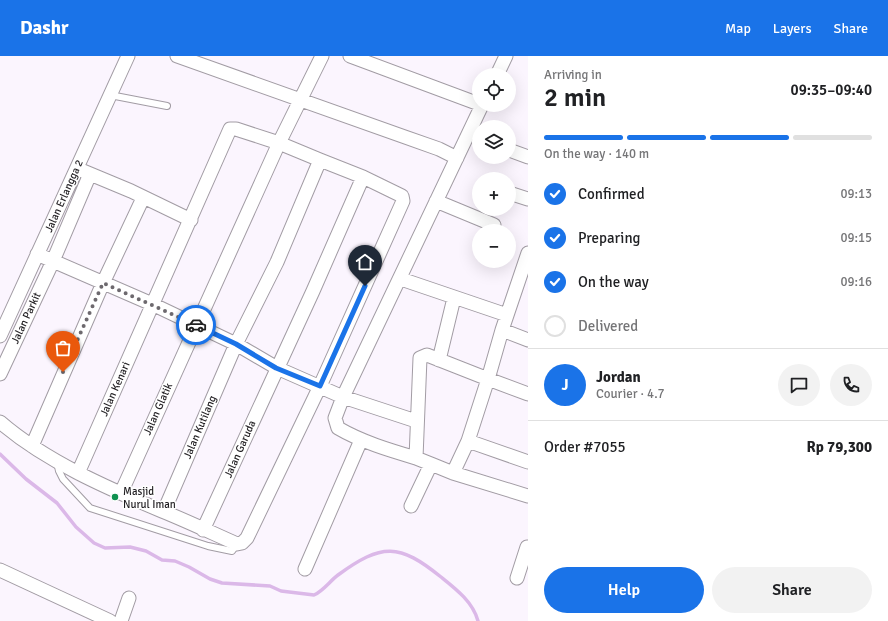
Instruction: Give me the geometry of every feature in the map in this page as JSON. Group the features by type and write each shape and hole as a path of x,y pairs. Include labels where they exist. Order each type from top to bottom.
{"street":[{"name":"Jalan Erlangga 2","path":"0,336 128,56"},
{"path":"176,56 439,149 457,158"},
{"name":"Jalan Glatik","path":"121,494 279,143 322,56"},
{"path":"350,56 472,102"},
{"path":"500,68 506,56"},
{"name":"Jalan Kenari","path":"78,473 230,129 236,129 279,143"},
{"path":"472,139 457,158 401,279 343,397 335,418 338,428 361,440 416,458 453,473 528,496"},
{"path":"0,422 32,446 78,473 121,494 164,511 203,530 237,544 242,543 247,538 320,386 403,201 400,194 363,177 279,143"},
{"path":"516,153 528,157"},
{"name":"Jalan Kutilang","path":"164,511 236,344 277,262 320,160"},
{"path":"76,168 191,220"},
{"name":"Jalan Parkit","path":"0,374 53,261 90,174"},
{"name":"Jalan Garuda","path":"203,530 276,368 313,291 363,177"},
{"path":"516,195 528,199"},
{"path":"32,446 103,283 143,198"},
{"path":"436,201 492,224"},
{"path":"453,473 468,441 507,315 523,287 528,253"},
{"path":"37,254 197,325 236,344 276,368 343,397 416,421"},
{"path":"401,279 507,315"},
{"path":"439,360 454,298"},
{"path":"502,330 528,340"},
{"path":"416,458 416,421 420,358 427,355 528,394"},
{"path":"304,569 361,440"},
{"path":"468,441 528,462"},
{"path":"411,506 431,464"},
{"path":"517,578 528,544"},
{"path":"0,570 110,621"},
{"path":"121,621 129,598"}],"lane":[{"path":"110,95 167,106"},
{"path":"57,460 59,471 63,479 90,508 208,546 232,551 237,544"}],"waterway":[{"path":"0,454 26,479 57,503 76,527 94,543 105,548 130,547 146,551 162,560 175,561 210,579 222,583 270,586 281,591 314,595 338,575 367,557 390,551 402,553 426,566 458,591 468,602 476,614 478,621"}],"way so far":[{"path":"63,372 103,283 196,325"}],"place":[{"name":"Masjid Nurul Iman","path":"115,497"}],"route":[{"path":"196,325 236,344 276,368 320,386 365,286"}]}
